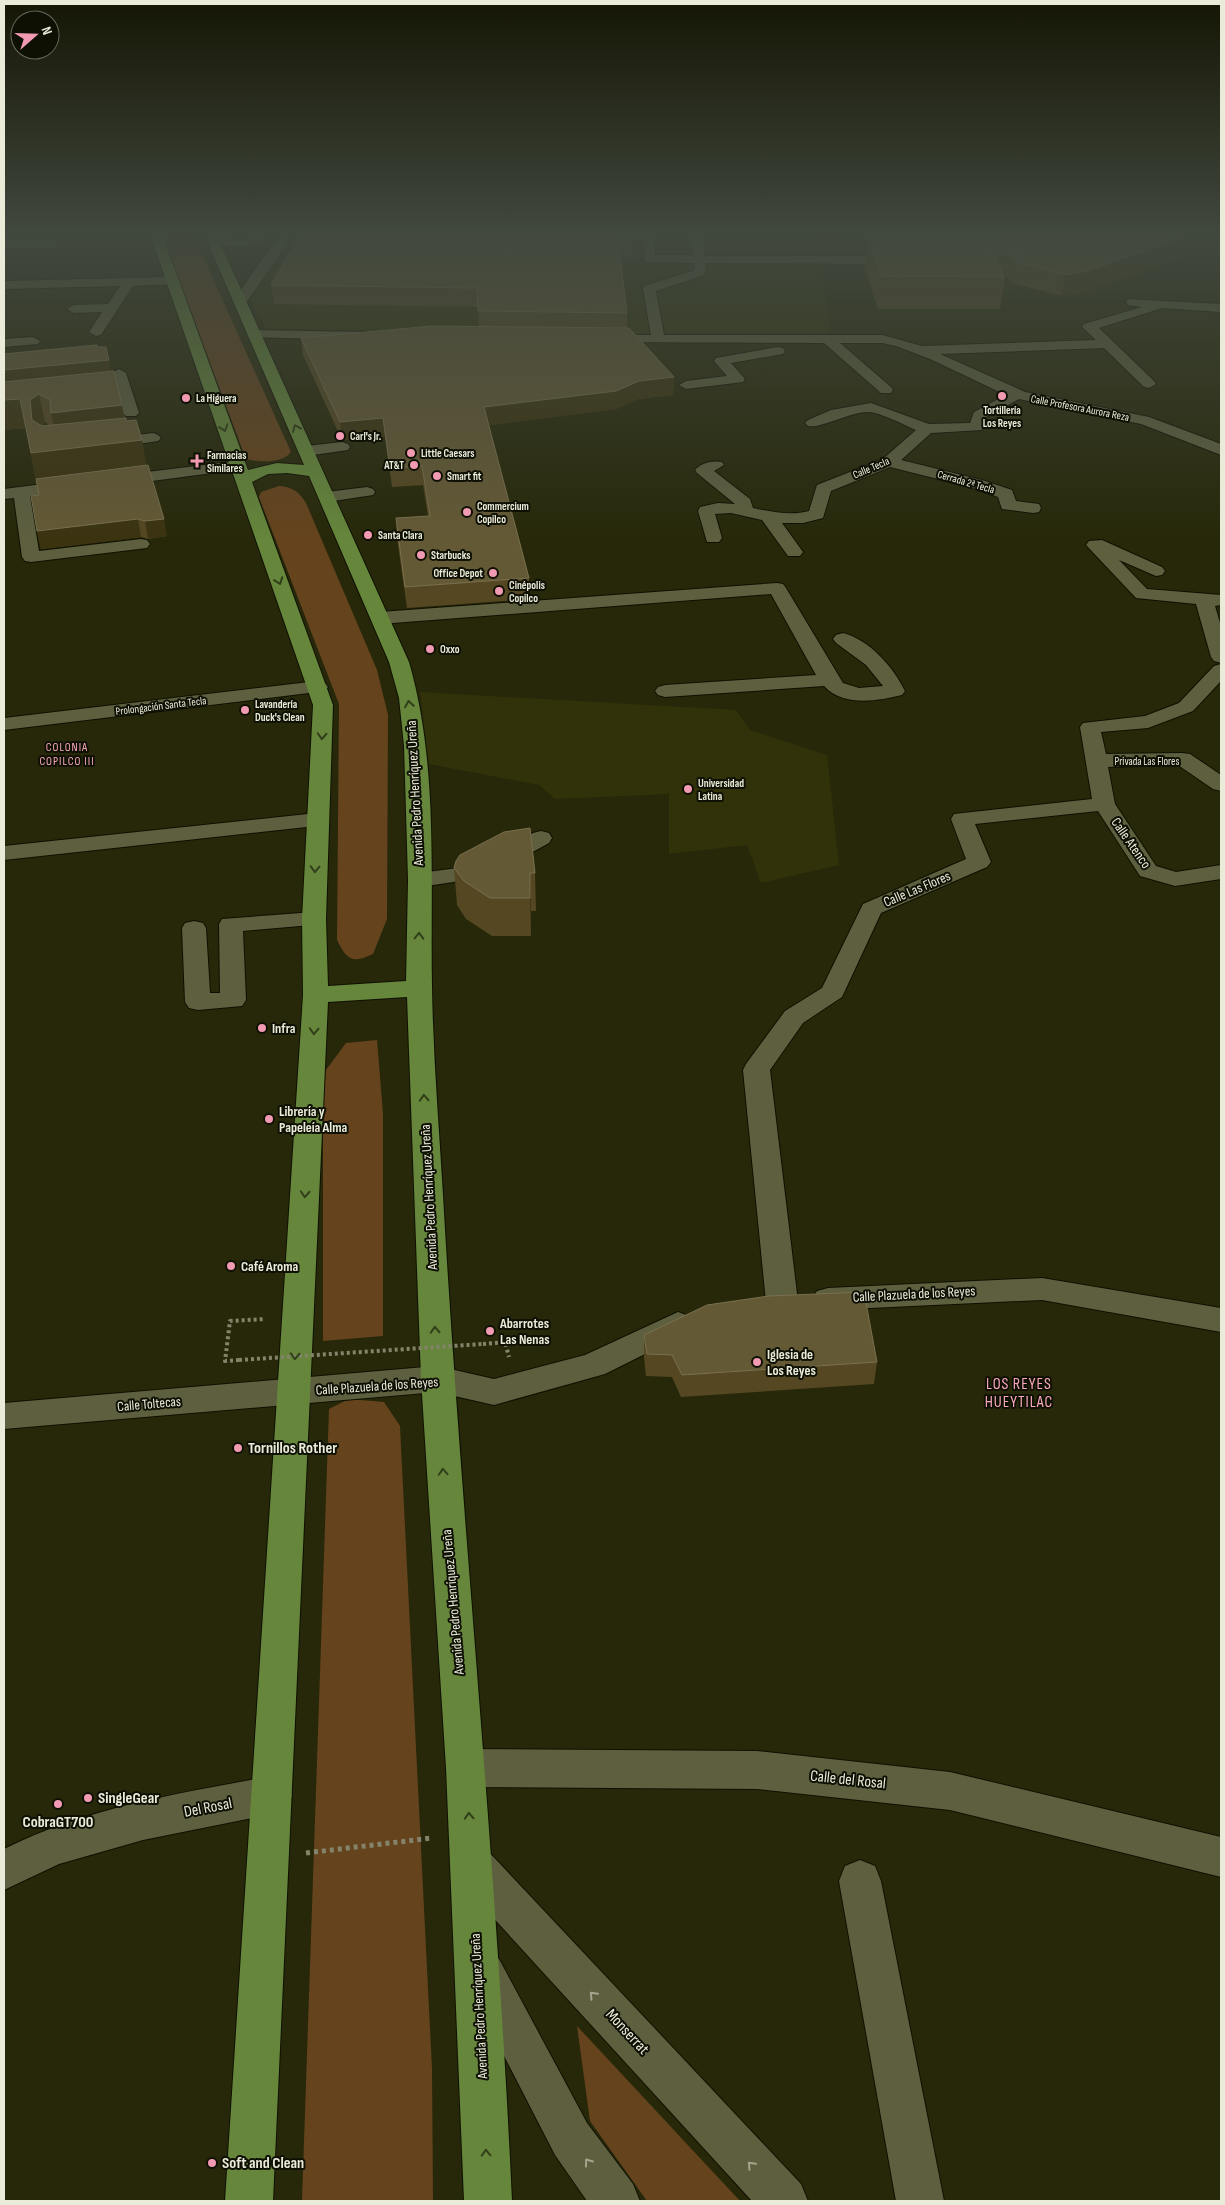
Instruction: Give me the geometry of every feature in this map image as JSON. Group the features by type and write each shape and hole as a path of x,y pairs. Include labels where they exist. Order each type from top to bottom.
{"main road":[{"path":"192,337 323,705 314,919 316,995 293,1393 270,1857 249,2201"},
{"name":"Avenida Pedro Henríquez Ureña","path":"255,337 399,662 409,698 415,746 420,880 419,988 437,1379 466,1768 478,1961 488,2201"},
{"path":"240,473 278,463 306,450"},
{"path":"240,473 288,468 322,487"},
{"path":"316,995 419,988"}],"street":[{"path":"1099,337 1149,384"},
{"path":"686,385 738,379 721,360 777,351 826,338 886,390"},
{"name":"Calle Profesora Aurora Reza","path":"583,339 882,339 917,350 1038,401 1134,418 1166,426 1221,450"},
{"path":"4,343 33,341"},
{"path":"917,350 1107,344"},
{"path":"119,373 124,393 153,438 162,465"},
{"path":"106,395 124,393"},
{"path":"813,423 836,413 870,407 927,429 977,428 980,415 1018,394"},
{"name":"Calle Tecla","path":"713,538 706,510 723,508 769,518 808,518 817,514 823,488 889,462 927,429"},
{"path":"4,494 90,483 105,459 153,438"},
{"path":"306,450 342,447"},
{"path":"105,459 240,473"},
{"name":"Cerrada 2ª Tecla","path":"889,462 976,483 1006,494 1008,505 1033,508"},
{"path":"716,466 703,470 744,503 746,512"},
{"path":"322,487 364,486"},
{"path":"21,492 30,556 141,544"},
{"path":"769,518 794,552"},
{"path":"1156,570 1102,545 1095,545 1142,594 1172,595 1212,600 1221,657"},
{"path":"380,618 777,588 829,680 836,689 845,693 861,694 895,691 887,674 868,655 842,638"},
{"path":"1104,804 1090,727 1148,722 1186,707 1221,670"},
{"path":"665,691 829,680"},
{"name":"Prolongación Santa Tecla","path":"4,724 318,687"},
{"name":"Privada Las Flores","path":"1096,761 1182,759 1221,784"},
{"name":"Calle Atenco","path":"1104,804 1148,871 1175,879 1221,872"},
{"name":"Calle Las Flores","path":"768,1304 756,1070 794,1017 833,992 871,909 979,862 962,819 1104,804"},
{"path":"4,853 317,820"},
{"path":"420,880 479,872 541,838"},
{"path":"194,928 198,1002 233,1000 230,924 314,919"},
{"name":"Calle Plazuela de los Reyes","path":"768,1304 902,1294 1042,1289 1221,1320"},
{"name":"Calle Plazuela de los Reyes","path":"293,1393 437,1379 494,1392 594,1365 699,1314 708,1313"},
{"name":"Calle Toltecas","path":"4,1416 293,1393"},
{"name":"Calle del Rosal","path":"466,1768 757,1770 950,1790 1221,1857"},
{"name":"Del Rosal","path":"4,1870 52,1846 143,1820 272,1795"},
{"name":"Monserrat","path":"470,1848 784,2201"},
{"path":"860,1881 920,2201"},
{"path":"478,1961 571,2139 616,2201"}],"path":[{"path":"230,1321 225,1361 505,1342"},
{"path":"270,1857 470,1848"}],"shaded area":[{"path":"200,337 239,337 291,452 282,459 270,461 246,459"},
{"path":"279,486 295,490 306,503 377,670 388,715 387,919 373,954 360,959 347,956 337,940 339,704 259,497 261,492"},
{"name":"Universidad Latina","path":"420,692 736,710 750,730 827,755 839,865 761,883 747,845 669,854 669,794 555,799 539,785 429,764"},
{"path":"377,1040 383,1114 383,1336 323,1341 323,1074 346,1043"},
{"path":"349,1399 384,1402 400,1426 432,2069 433,2201 302,2201 329,1409"},
{"path":"577,2026 740,2201 647,2201 590,2121"}],"building":[{"path":"637,337 674,377 639,381 616,391 484,407 529,578 405,587 396,518 430,516 422,466 390,468 383,418 340,422 301,338"},
{"path":"97,345 97,347 106,347 109,360 4,370 4,354"},
{"path":"114,371 122,405 51,413 50,400 39,394 30,400 32,420 42,426 126,418 126,421 136,420 142,440 31,453 20,399 4,400 4,382"},
{"path":"148,465 164,519 145,521 138,519 37,531 31,496 39,495 36,479"},
{"path":"530,828 535,873 530,873 530,898 490,898 464,881 454,868 460,855 504,832"},
{"name":"Iglesia de Los Reyes","path":"864,1292 877,1362 682,1375 672,1355 647,1354 644,1335 707,1305 769,1296"}],"place":[{"name":"Tortillería Los Reyes","path":"1002,396"},
{"name":"La Higuera","path":"186,398"},
{"name":"Carl's Jr.","path":"340,436"},
{"name":"Little Caesars","path":"411,453"},
{"name":"Farmacias Similares","path":"197,461"},
{"name":"AT&T","path":"414,465"},
{"name":"Smart fit","path":"437,476"},
{"name":"Commercium Copilco","path":"467,512"},
{"name":"Santa Clara","path":"368,535"},
{"name":"Starbucks","path":"421,555"},
{"name":"Office Depot","path":"493,573"},
{"name":"Cinépolis Copilco","path":"499,591"},
{"name":"Oxxo","path":"430,649"},
{"name":"Lavandería Duck's Clean","path":"245,710"},
{"name":"Universidad Latina","path":"688,789"},
{"name":"Infra","path":"262,1028"},
{"name":"Librería y Papeleía Alma","path":"269,1119"},
{"name":"Café Aroma","path":"231,1266"},
{"name":"Abarrotes Las Nenas","path":"490,1331"},
{"name":"Iglesia de Los Reyes","path":"757,1362"},
{"name":"Tornillos Rother","path":"238,1448"},
{"name":"SingleGear","path":"88,1798"},
{"name":"CobraGT700","path":"58,1804"},
{"name":"Soft and Clean","path":"212,2163"}],"district":[{"name":"COLONIA COPILCO III","path":"67,754"},
{"name":"LOS REYES HUEYTILAC","path":"1019,1393"}]}
